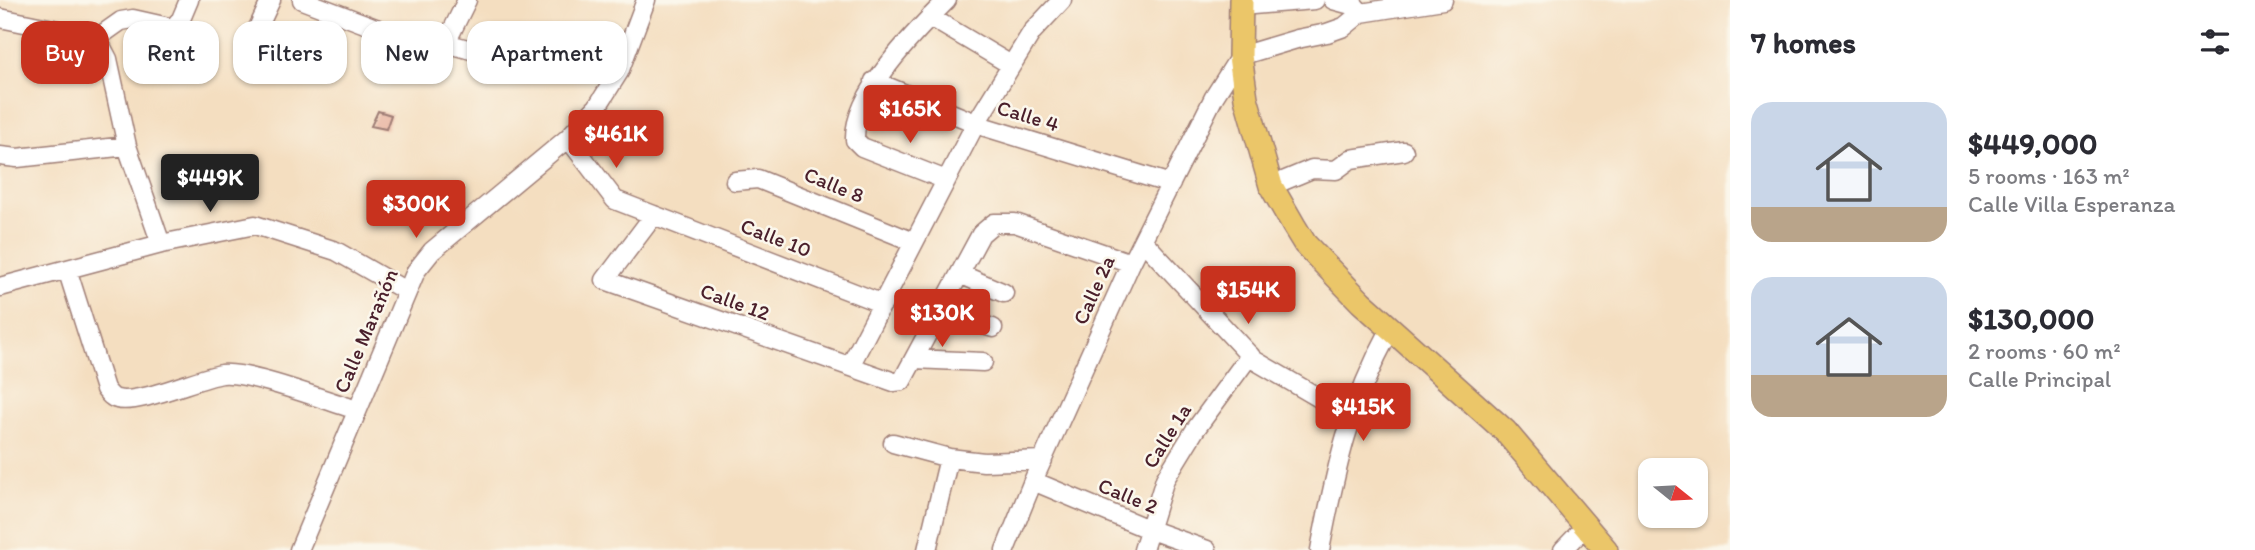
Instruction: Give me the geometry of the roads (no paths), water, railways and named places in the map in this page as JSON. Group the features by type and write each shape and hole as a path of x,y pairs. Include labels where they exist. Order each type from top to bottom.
{"main road":[{"path":"1241,3 1240,56 1246,98 1271,186 1306,244 1390,330 1505,430 1595,542"}],"street":[{"path":"109,30 126,19 173,28 181,19 189,0"},
{"path":"261,21 271,0"},
{"path":"302,0 337,6 369,21"},
{"path":"453,29 467,0"},
{"name":"Calle Marañón","path":"299,550 416,271 432,251 568,138 597,107 619,72 646,0"},
{"path":"946,180 862,146 855,140 854,130 874,81 947,0"},
{"path":"850,366 976,123 1031,32 1062,0"},
{"path":"1241,3 1315,0"},
{"path":"1333,0 1355,6 1361,13"},
{"path":"1240,56 1344,27 1361,13 1443,0"},
{"path":"930,17 1011,65"},
{"path":"0,18 21,22"},
{"name":"Calle 2a","path":"1005,550 1131,263 1214,97 1240,56"},
{"path":"109,64 127,146 161,244"},
{"name":"Calle 4","path":"874,81 976,123 1171,184"},
{"name":"Calle 10","path":"568,138 615,200 883,304"},
{"path":"0,156 18,158 127,146"},
{"path":"1271,186 1312,169 1336,170 1351,159 1404,151"},
{"name":"Calle 8","path":"735,181 758,179 914,242"},
{"name":"Calle 12","path":"654,215 604,279 894,382 902,381 914,359"},
{"path":"983,362 914,359 981,234 993,223 1015,223 1131,263"},
{"path":"0,287 161,244 255,225 336,251 406,291"},
{"path":"1143,240 1250,355 1350,416"},
{"path":"67,269 105,389 114,398 125,400 223,374 257,380 356,410"},
{"path":"960,274 1004,293"},
{"path":"940,312 993,328"},
{"path":"1320,550 1350,416 1371,365 1390,330"},
{"name":"Calle 1a","path":"1143,550 1165,479 1195,430 1250,355"},
{"path":"893,443 949,458 984,462 1043,460"},
{"path":"927,550 949,458"},
{"name":"Calle 2","path":"1033,481 1148,529 1207,550"},
{"path":"1563,550 1595,542"}]}
